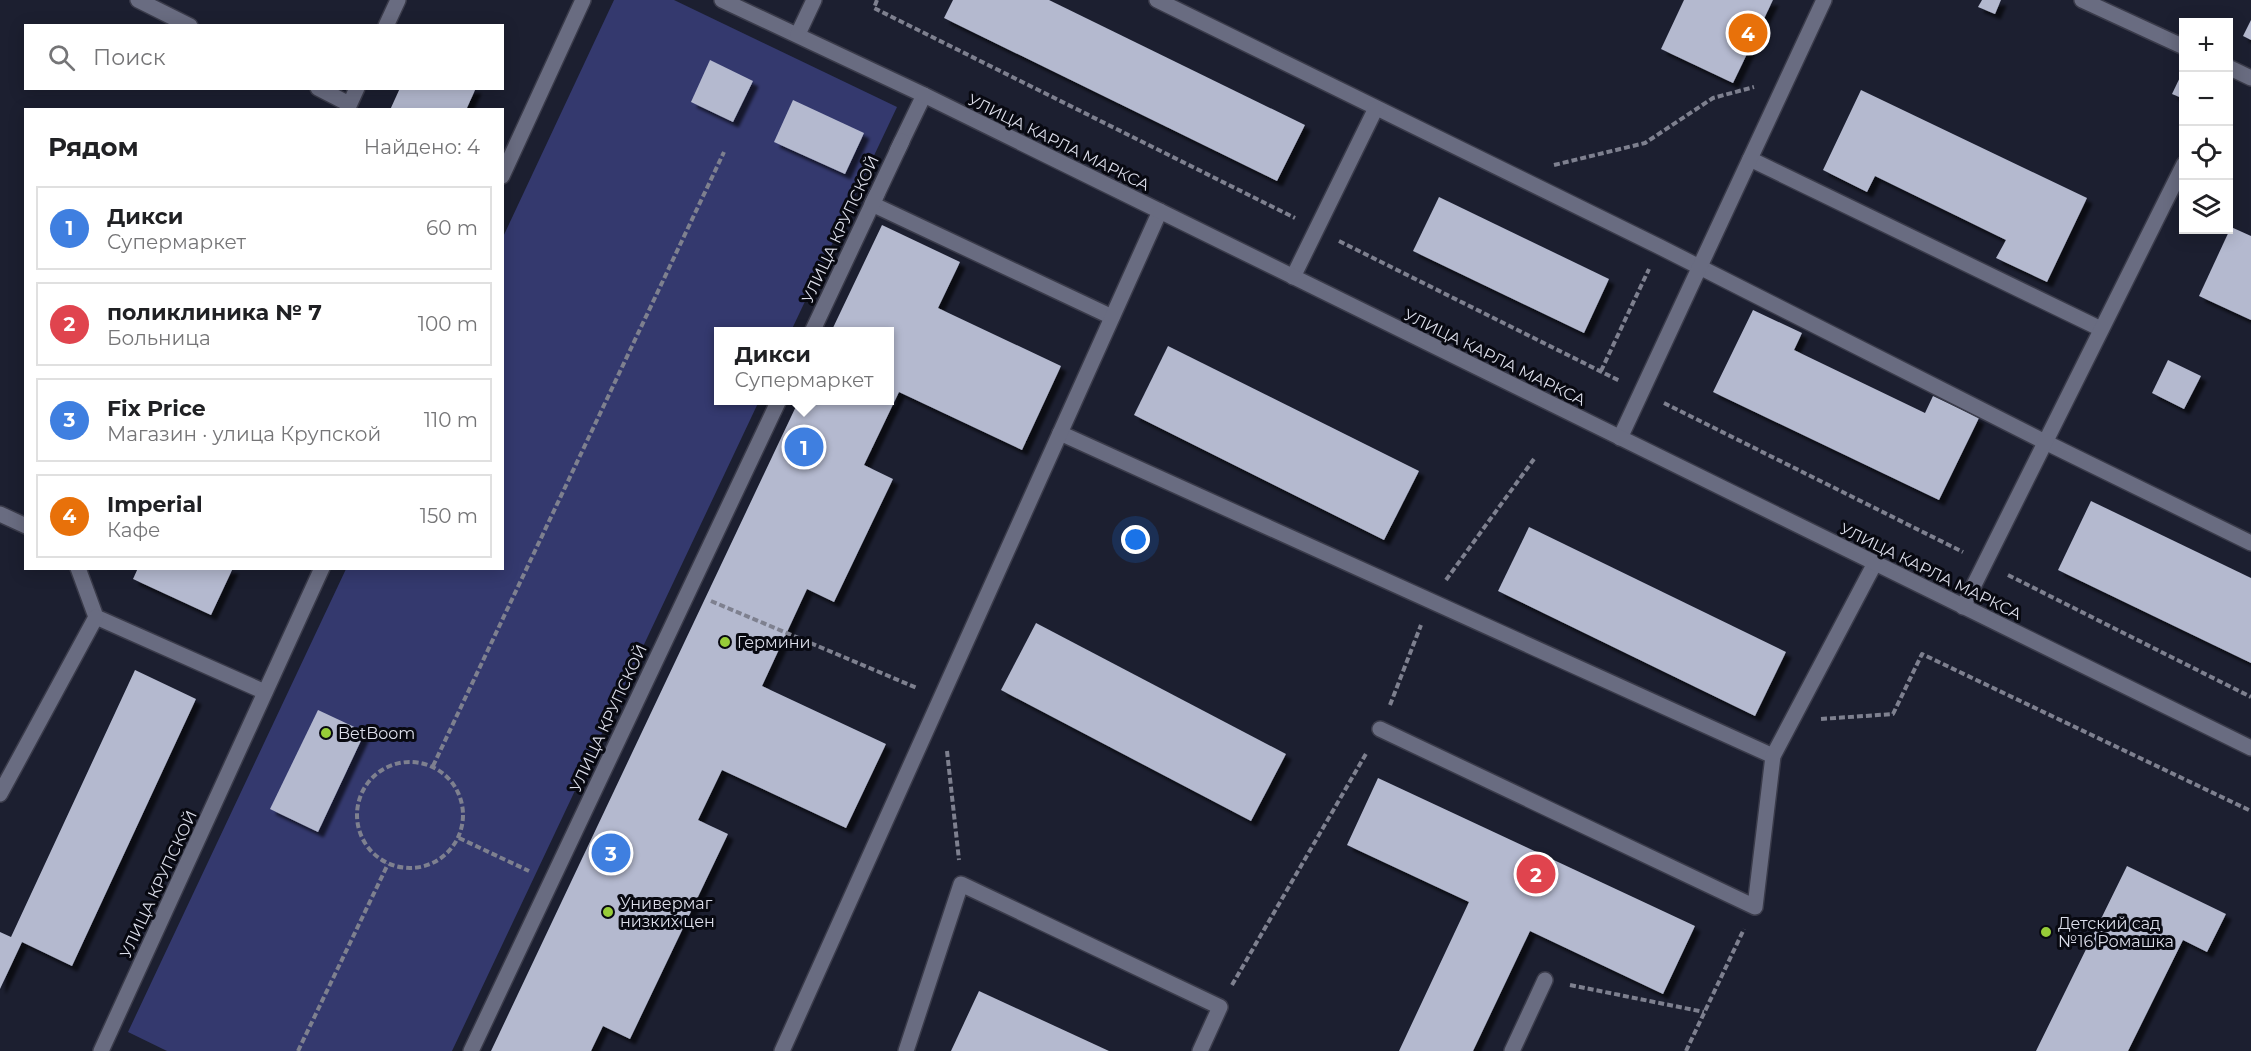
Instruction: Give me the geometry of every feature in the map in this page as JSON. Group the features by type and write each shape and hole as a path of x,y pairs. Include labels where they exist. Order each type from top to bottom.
{"street":[{"path":"138,0 186,24"},
{"path":"387,24 398,0"},
{"path":"504,172 584,0"},
{"name":"УЛИЦА КАРЛА МАРКСА","path":"722,0 924,95 2251,748"},
{"path":"798,34 814,0"},
{"path":"1157,0 1660,247 2045,442 2251,543"},
{"path":"1620,438 1824,0"},
{"path":"2082,0 2179,45"},
{"path":"2233,71 2251,78"},
{"path":"321,90 348,107 356,90"},
{"path":"924,95 872,204 1112,317"},
{"path":"1293,277 1376,108"},
{"name":"УЛИЦА КРУПСКОЙ","path":"814,327 902,141"},
{"path":"1750,159 2101,329"},
{"path":"1963,607 2179,174"},
{"path":"782,1051 1160,211"},
{"name":"УЛИЦА КРУПСКОЙ","path":"471,1051 777,405"},
{"path":"1060,433 1773,756"},
{"path":"0,514 24,525"},
{"path":"1380,729 1755,907 1773,756 1875,563"},
{"path":"79,570 96,617 265,692"},
{"name":"УЛИЦА КРУПСКОЙ","path":"101,1051 321,570"},
{"path":"0,794 96,617"},
{"path":"906,1051 962,884 1220,1007 1200,1051"},
{"path":"1512,1051 1545,980"}],"path":[{"path":"877,0 873,8 2251,697"},
{"path":"1517,177 1645,143 1713,98 1787,78"},
{"path":"433,766 724,152"},
{"path":"1601,371 1660,247"},
{"path":"688,591 941,698"},
{"path":"1791,722 1893,714 1922,654 2251,811"},
{"path":"946,744 962,884"},
{"path":"406,761 433,766 455,784 464,811 459,838 442,859 424,866 415,869 388,864 366,846 356,820 362,793 379,771 406,761"},
{"path":"459,838 551,881"},
{"path":"298,1051 388,864"},
{"path":"1686,1051 1755,907"},
{"path":"1545,980 1704,1012"}],"shaded area":[{"path":"614,0 674,0 897,107 793,327 714,327 714,405 757,405 452,1051 167,1051 128,1032 346,570 504,570 504,235"}],"building":[{"path":"953,0 1049,0 1305,125 1277,181 944,18"},
{"path":"1684,0 1773,0 1733,83 1661,49"},
{"path":"1982,0 2001,0 1995,14 1978,7"},
{"path":"2251,20 2251,40 2243,36"},
{"path":"710,60 753,81 733,122 691,102"},
{"path":"2179,79 2179,97 2172,94"},
{"path":"399,90 475,90 467,108 391,108"},
{"path":"1861,90 2087,198 2047,282 1996,258 2006,240 1875,176 1867,192 1823,170"},
{"path":"793,100 864,133 845,174 774,142"},
{"path":"1439,197 1609,279 1584,333 1413,251"},
{"path":"882,225 960,262 938,308 1061,366 1022,450 899,392 894,402 894,327 833,327"},
{"path":"2233,228 2251,236 2251,320 2199,296 2228,234 2233,234"},
{"path":"1753,310 1802,333 1794,350 1925,413 1933,396 1979,418 1939,500 1713,392"},
{"path":"1168,346 1419,471 1384,540 1134,415"},
{"path":"2168,360 2201,376 2184,409 2152,393"},
{"path":"797,405 893,405 864,465 893,479 834,602 807,589 762,686 886,744 846,828 722,770 698,820 728,834 630,1039 603,1026 591,1051 491,1051"},
{"path":"2091,501 2251,578 2251,663 2058,570"},
{"path":"1529,527 1786,652 1755,716 1498,591"},
{"path":"137,570 232,570 211,615 133,579"},
{"path":"1036,623 1286,754 1251,821 1001,690"},
{"path":"135,670 196,699 72,966 22,942 0,989 0,932 11,937"},
{"path":"318,710 365,732 318,832 270,809"},
{"path":"1378,778 1695,926 1663,994 1530,931 1473,1051 1399,1051 1469,902 1347,845"},
{"path":"2127,866 2226,914 2207,952 2183,940 2128,1051 2036,1051"},
{"path":"979,991 1109,1051 951,1051"}],"place":[{"name":"Imperial","path":"1748,33"},
{"name":"Дикси","path":"804,447"},
{"name":"Гермини","path":"725,642"},
{"name":"BetBoom","path":"326,733"},
{"name":"Fix Price","path":"611,853"},
{"name":"поликлиника № 7","path":"1536,874"},
{"name":"Универмаг низких цен","path":"608,912"},
{"name":"Детский сад №16 Ромашка","path":"2046,932"}]}
